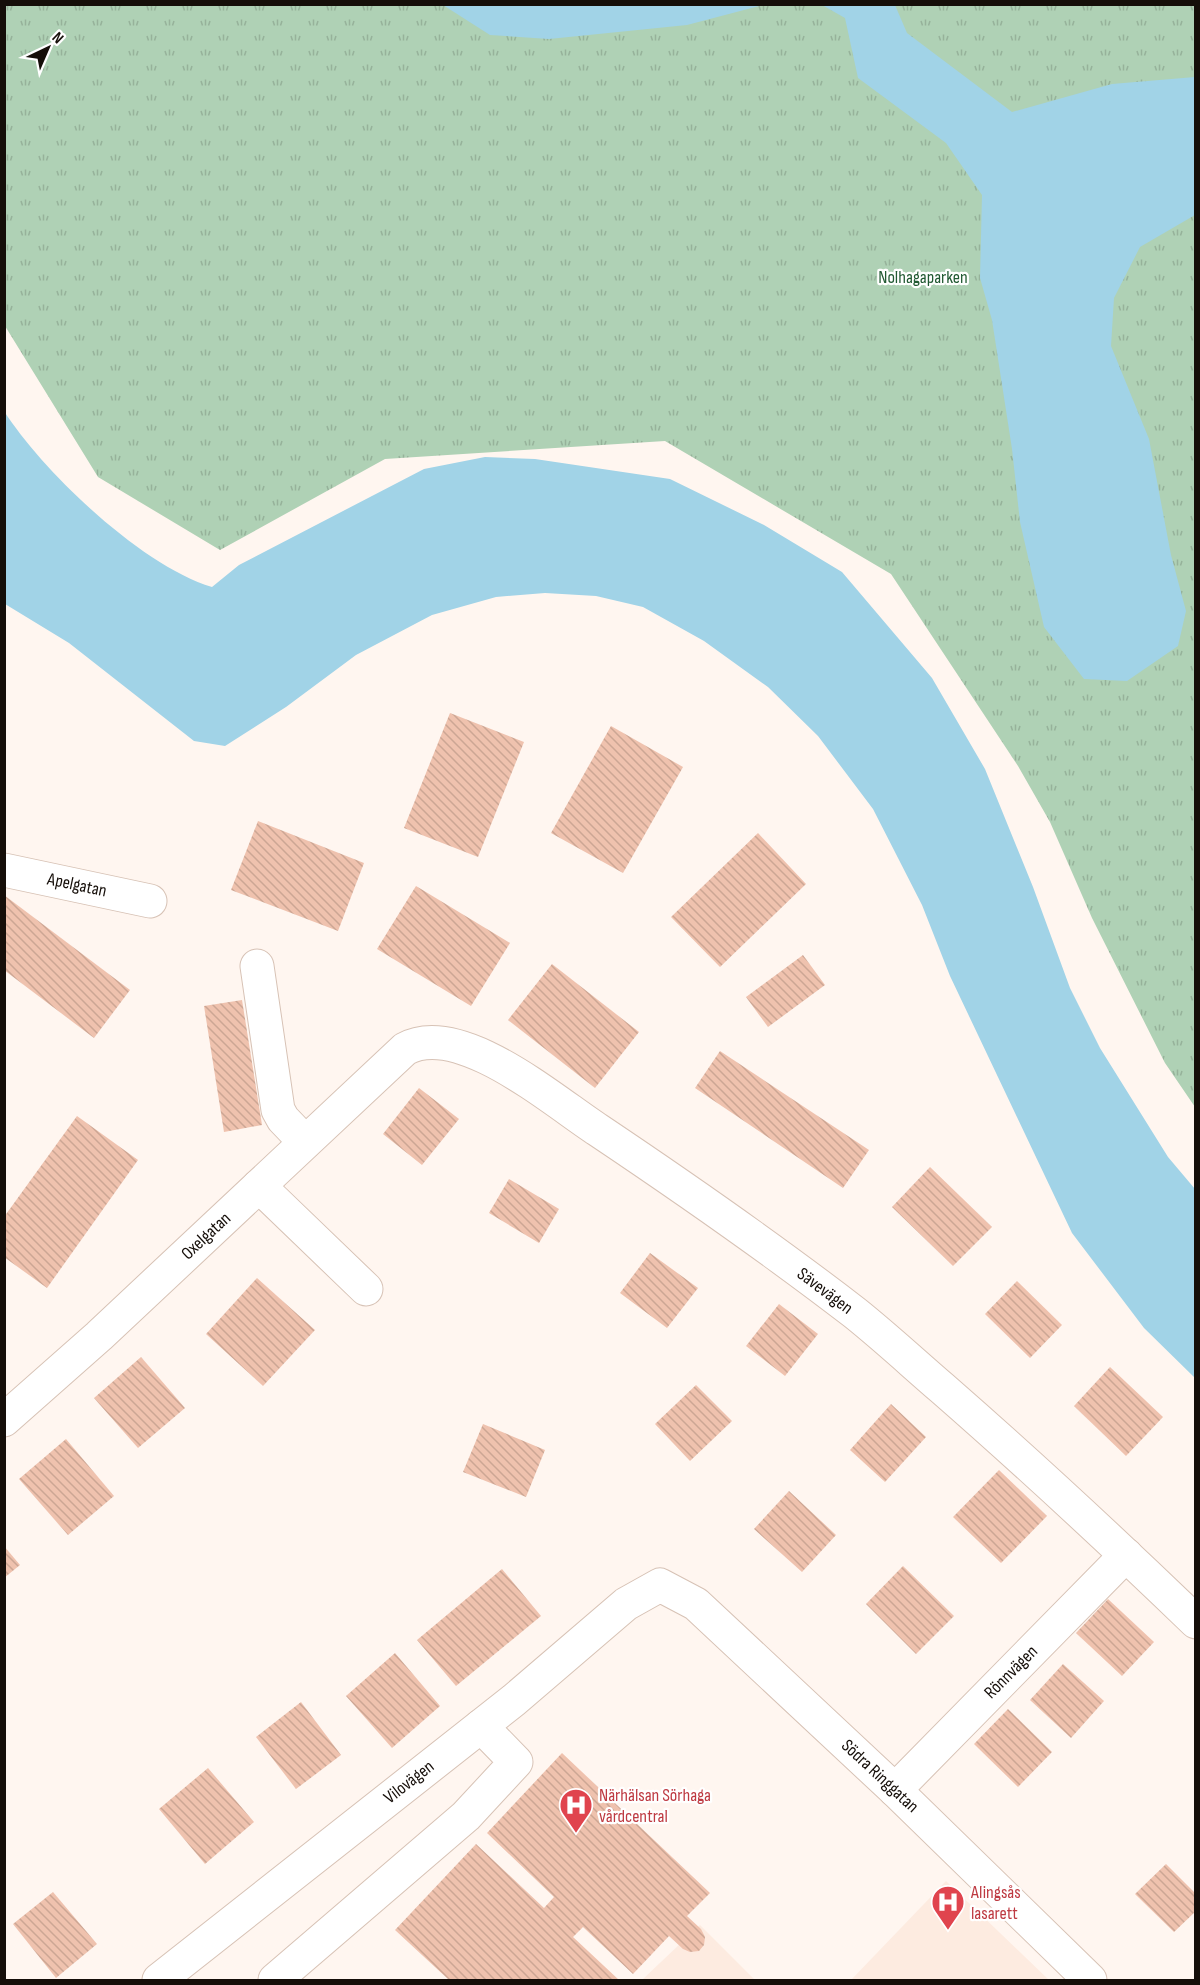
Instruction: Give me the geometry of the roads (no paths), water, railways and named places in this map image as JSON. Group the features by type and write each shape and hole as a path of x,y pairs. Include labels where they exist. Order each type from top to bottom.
{"street":[{"name":"Apelgatan","path":"4,870 150,901"},
{"path":"257,966 278,1110 283,1119 305,1142"},
{"name":"Sävevägen","path":"405,1049 417,1042 431,1041 471,1049 741,1228 856,1315 1048,1480 1196,1622"},
{"name":"Oxelgatan","path":"4,1420 99,1336 405,1049"},
{"path":"259,1186 366,1289"},
{"name":"Rönnvägen","path":"895,1790 1126,1555"},
{"name":"Södra Ringgatan","path":"660,1585 696,1604 895,1790 1090,1980"},
{"name":"Vilovägen","path":"159,1980 481,1726 626,1604 660,1585"},
{"path":"274,1980 466,1816 516,1762 481,1726"}],"water":[{"path":"443,5 763,5 687,25 549,39 490,35"},
{"path":"822,5 895,5 907,33 1012,112 1112,84 1195,77 1195,215 1140,247 1114,298 1111,346 1149,439 1171,555 1186,611 1178,646 1127,681 1084,679 1044,627 1020,522 1012,449 992,320 980,278 982,195 946,143 858,78 845,18"},
{"path":"4,411 44,462 97,514 156,559 185,576 212,587 239,565 424,469 485,457 535,459 670,479 764,525 842,572 932,678 985,769 1033,887 1070,988 1100,1048 1168,1157 1195,1189 1195,1378 1144,1328 1072,1233 950,976 922,905 873,809 818,736 768,687 704,641 643,607 596,596 545,593 496,597 432,615 356,655 286,707 225,746 194,741 69,643 5,604"}],"place":[{"name":"Närhälsan Sörhaga vårdcentral","path":"576,1834"},
{"name":"Alingsås lasarett","path":"948,1931"}],"park label":[{"name":"Nolhagaparken","path":"923,277"}]}
